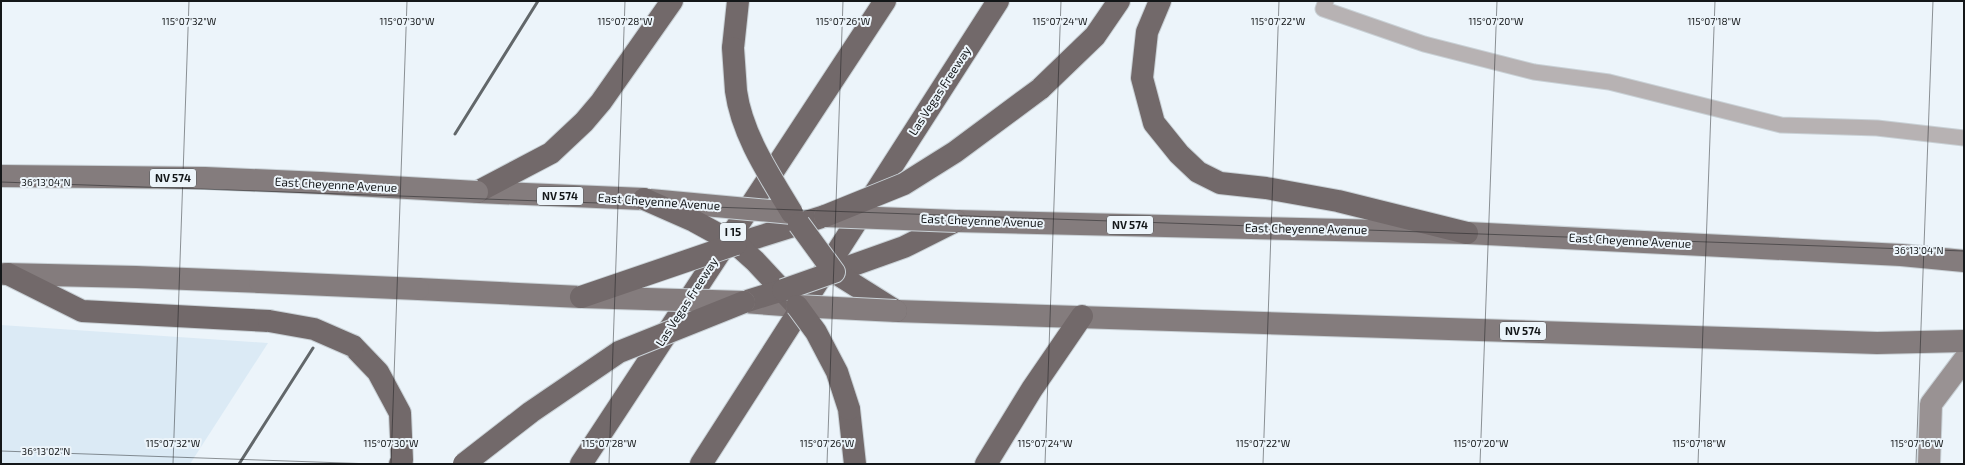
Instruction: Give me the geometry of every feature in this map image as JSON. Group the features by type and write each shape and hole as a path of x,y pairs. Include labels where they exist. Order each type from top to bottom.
{"highway":[{"path":"477,192 551,153 584,122 601,102 672,1"},
{"path":"738,1 733,48 736,92 747,130 760,158 796,219 834,272 896,310"},
{"name":"Las Vegas Freeway","path":"581,464 886,1"},
{"name":"Las Vegas Freeway","path":"701,464 998,1"},
{"path":"825,216 904,184 955,152 1040,88 1095,36 1119,1"},
{"path":"1160,1 1147,32 1142,78 1154,122 1179,154 1198,172 1220,183 1266,188 1338,201 1467,233"},
{"path":"644,199 694,221 736,244 783,290 796,306 816,332 837,372 849,409 854,464"},
{"path":"581,297 624,284 736,244 796,219"},
{"path":"464,464 531,412 619,352 744,302 783,290 904,247 956,221"},
{"path":"4,274 82,311 269,321 314,329 353,346 378,372 400,413 402,460 400,464"},
{"path":"986,464 1032,389 1082,316"}],"main road":[{"name":"East Cheyenne Avenue","path":"1,176 205,178 644,199 796,219 825,216 956,221 1467,233 1901,255 1964,261"},
{"name":"NV 574","path":"4,274 136,277 418,288 581,297 744,302 796,306 896,310 1869,343 1964,341"},
{"path":"1930,464 1931,404 1964,360"}],"lane":[{"path":"1326,1 1323,9 1424,44 1534,72 1609,82 1781,125 1878,128 1964,138"}],"shaded area":[{"path":"1,325 268,343 190,464 1,464"}],"railway":[{"path":"455,134 538,1"},
{"path":"239,464 313,348"}]}
